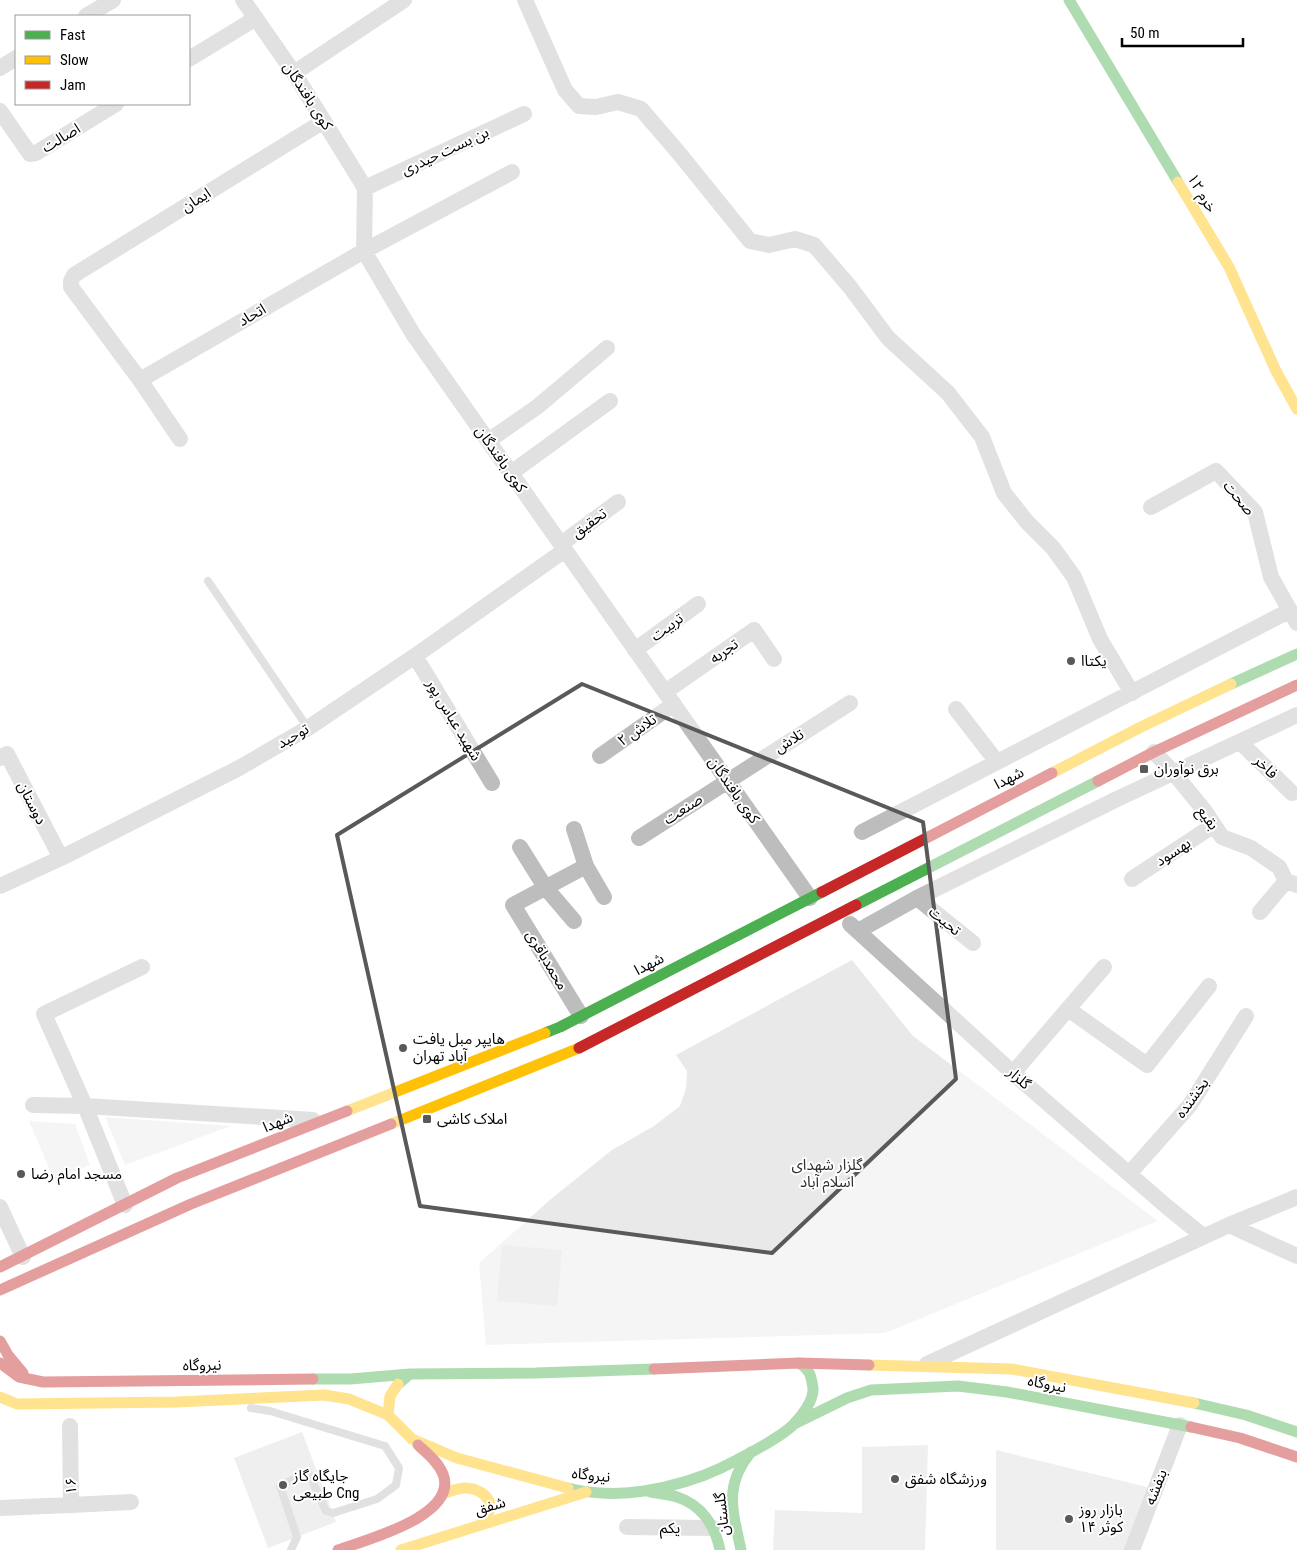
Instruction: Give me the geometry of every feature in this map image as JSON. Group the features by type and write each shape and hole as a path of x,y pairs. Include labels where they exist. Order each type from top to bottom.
{"main road":[{"name":"خرم ۱۲","path":"1069,0 1229,267 1276,371 1297,409"},
{"name":"شهدا","path":"0,1290 321,1121 560,1027 1141,727 1297,654"},
{"name":"شهدا","path":"0,1267 177,1178 211,1180 575,1050 1154,752 1297,684"},
{"path":"0,1302 14,1283"},
{"path":"0,1341 17,1368 33,1381"},
{"name":"نیروگاه","path":"793,1425 807,1407 813,1392 808,1369 799,1363"},
{"name":"نیروگاه","path":"0,1364 11,1374 33,1381 350,1379 410,1374 536,1374 799,1363 1012,1369 1185,1401 1246,1415 1297,1432"},
{"path":"388,1415 387,1403 391,1392 397,1384 410,1374"},
{"path":"350,1379 356,1384 358,1389 356,1394 350,1398"},
{"name":"نیروگاه","path":"0,1397 17,1404 209,1400 324,1395 350,1398 388,1415 412,1438 457,1458 572,1489 606,1493 644,1492 684,1481 720,1468 774,1438 793,1425 847,1398 872,1390 958,1386 1007,1392 1240,1438 1297,1457"},
{"path":"0,1404 17,1404"},
{"path":"338,1550 419,1517 436,1505 442,1494 444,1478 437,1464 412,1438"},
{"name":"گلستان","path":"741,1550 732,1498 734,1481 739,1468 752,1450"},
{"path":"442,1494 466,1488 480,1491 488,1499 490,1508 487,1517 480,1525"},
{"name":"شفق","path":"401,1550 589,1491"},
{"name":"گلستان","path":"644,1492 676,1496 690,1502 704,1513 714,1528 720,1550"}],"street":[{"path":"88,15 113,0"},
{"name":"کوی بافندگان","path":"243,0 294,73 365,188"},
{"path":"294,73 404,0"},
{"path":"525,0 565,90 579,106 596,107 618,102 641,109 750,241 769,245 794,239 814,245 850,287 888,338 948,393 982,437 1004,493 1027,522 1053,548 1074,577 1100,639 1132,692"},
{"path":"190,59 256,18"},
{"path":"0,68 15,59"},
{"name":"اصالت","path":"0,110 30,154 36,153 114,105"},
{"name":"بن بست حیدری","path":"365,188 524,114"},
{"name":"ایمان","path":"140,380 71,287 74,275 324,121"},
{"name":"اتحاد","path":"140,380 364,251 512,172"},
{"path":"364,251 365,188"},
{"name":"کوی بافندگان","path":"364,251 413,334 810,898"},
{"path":"488,441 537,407 607,348"},
{"path":"140,380 180,439"},
{"path":"511,473 610,401"},
{"name":"صحت","path":"1151,507 1216,471 1255,512 1271,577 1293,617"},
{"name":"تحقیق","path":"563,547 618,502"},
{"name":"توحید","path":"0,886 61,858 239,768 308,728 415,656 563,547"},
{"name":"تربیت","path":"636,650 698,604"},
{"path":"862,832 1132,692 1293,617"},
{"name":"تجربه","path":"669,698 754,630 774,659"},
{"name":"شهید عباس پور","path":"415,656 492,783"},
{"name":"تلاش ۲","path":"600,756 669,698"},
{"name":"تلاش","path":"727,780 850,702"},
{"path":"956,709 997,762"},
{"path":"858,931 917,898 1173,772 1297,715"},
{"name":"فاخر","path":"1240,742 1292,793"},
{"name":"بقیع","path":"1154,752 1173,772 1222,837 1250,848 1279,867 1291,883"},
{"name":"دوستان","path":"0,758 7,754 61,858"},
{"name":"صنعت","path":"639,838 727,780"},
{"name":"بهسود","path":"1132,879 1214,826"},
{"path":"574,829 586,866 604,898"},
{"path":"520,847 545,888 574,921"},
{"path":"545,888 586,866"},
{"path":"1260,912 1291,883"},
{"name":"محمدباقری","path":"545,888 513,905 581,1016"},
{"name":"تحیت","path":"917,898 973,943"},
{"name":"گلزار","path":"839,913 1013,1073 1203,1236"},
{"path":"125,1205 85,1106 44,1014 142,967"},
{"path":"1013,1073 1104,967"},
{"path":"1068,1009 1147,1064 1208,986"},
{"name":"بخشنده","path":"1129,1174 1190,1105 1246,1016"},
{"path":"33,1105 85,1106 321,1121"},
{"path":"922,1366 1203,1236 1297,1197"},
{"path":"0,1207 23,1257"},
{"path":"1229,1225 1297,1256"},
{"name":"بنفشه","path":"1132,1550 1180,1425"},
{"name":"۱۶","path":"0,1508 71,1505 70,1426"},
{"path":"71,1505 131,1502"},
{"name":"یکم","path":"627,1527 714,1528"}],"lane":[{"path":"208,581 308,728"},
{"path":"209,1400 270,1411 385,1446 399,1468 396,1484 377,1499 333,1513 326,1511 308,1472 280,1486 297,1537 291,1550"}],"highlighted area":[{"path":"582,684 923,822 956,1079 772,1253 420,1206 337,835"}],"green space":[{"name":"گلزار شهدای اسلام آباد","path":"852,960 913,1036 1158,1221 885,1333 486,1345 479,1263 551,1199 612,1150 654,1126 680,1106 686,1088 687,1071 676,1055"},
{"path":"105,1117 231,1126 125,1165"},
{"path":"29,1121 75,1124 90,1165 54,1180"}],"building":[{"path":"502,1245 562,1250 557,1306 497,1301"},
{"name":"جایگاه گاز طبیعی Cng","path":"302,1432 336,1522 268,1548 234,1458"},
{"name":"ورزشگاه شفق","path":"928,1445 925,1550 773,1550 775,1510 862,1513 862,1447"},
{"name":"بازار روز کوثر ۱۴","path":"996,1450 1155,1489 1129,1550 996,1550"}],"traffic: fast":[{"path":"1069,0 1178,182"},
{"path":"1231,684 1297,654"},
{"path":"856,905 1098,781"},
{"path":"545,1033 822,892"},
{"path":"568,1488 586,1492 606,1493 625,1493 654,1489 703,1476 748,1454 787,1430 807,1408 813,1393 811,1376 806,1368 799,1363"},
{"path":"398,1384 410,1374 536,1373 654,1369"},
{"path":"313,1379 350,1379 410,1374"},
{"path":"794,1424 847,1398 871,1390 958,1386 1007,1392 1191,1427"},
{"path":"1194,1403 1246,1415 1297,1432"},
{"path":"741,1550 733,1511 733,1488 736,1476 751,1452"},
{"path":"650,1492 674,1496 694,1505 711,1525 720,1550"}],"traffic: slow":[{"path":"1178,182 1229,267 1276,371 1297,409"},
{"path":"1052,773 1141,727 1231,684"},
{"path":"347,1111 545,1033"},
{"path":"391,1124 579,1048"},
{"path":"869,1365 1012,1369 1194,1403"},
{"path":"398,1384 390,1396 388,1415 412,1439 457,1458 568,1488"},
{"path":"0,1397 17,1404 177,1402 324,1395 349,1399 388,1415"},
{"path":"442,1494 465,1488 474,1489 482,1493 488,1499 490,1508 480,1525"},
{"path":"401,1550 586,1492"}],"traffic: jam":[{"path":"1098,781 1154,752 1297,685"},
{"path":"822,892 1052,773"},
{"path":"579,1048 856,905"},
{"path":"0,1267 177,1178 347,1111"},
{"path":"0,1290 191,1204 391,1124"},
{"path":"0,1341 8,1355 23,1373"},
{"path":"0,1363 19,1377 43,1382 313,1379"},
{"path":"654,1369 799,1363 869,1365"},
{"path":"1191,1427 1240,1438 1297,1457"},
{"path":"338,1550 407,1524 424,1514 437,1502 444,1489 443,1474 429,1455 418,1445"}],"place":[{"name":"یکتاا","path":"1071,661"},
{"name":"برق نوآوران","path":"1144,769"},
{"name":"هایپر مبل یافت آباد تهران","path":"403,1048"},
{"name":"املاک کاشی","path":"427,1119"},
{"name":"مسجد امام رضا","path":"21,1174"},
{"name":"ورزشگاه شفق","path":"895,1479"},
{"name":"جایگاه گاز طبیعی Cng","path":"283,1485"},
{"name":"بازار روز کوثر ۱۴","path":"1069,1519"}]}
